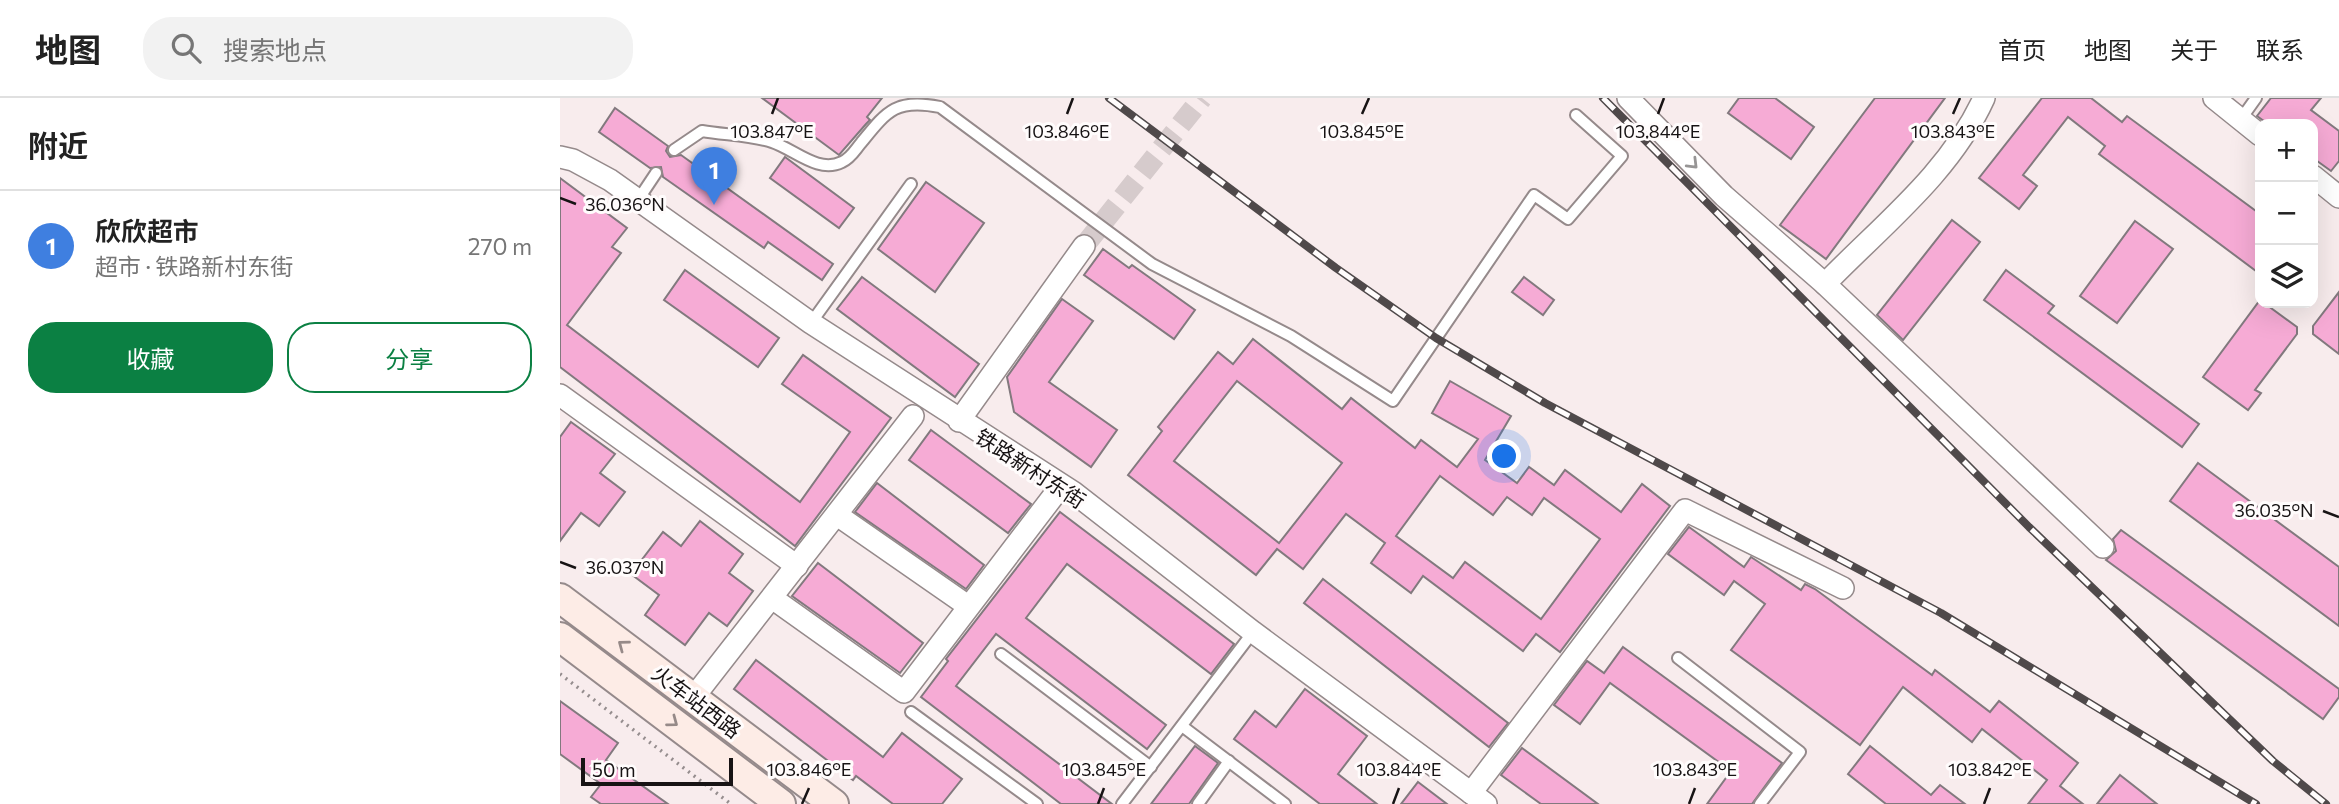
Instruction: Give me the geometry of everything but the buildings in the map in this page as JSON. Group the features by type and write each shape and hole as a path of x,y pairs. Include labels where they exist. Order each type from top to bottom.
{"main road":[{"name":"火车站西路","path":"560,598 834,804"},
{"name":"火车站西路","path":"560,637 782,804"}],"street":[{"path":"1628,98 1724,195 1825,284 2103,547"},
{"path":"1825,284 1895,213 1929,183 1984,98"},
{"path":"2214,98 2255,131"},
{"name":"铁路新村东街","path":"560,157 573,160 610,180 811,323 1061,486 1473,800"},
{"path":"2318,180 2339,197"},
{"path":"959,421 1084,246"},
{"path":"560,395 797,566"},
{"path":"693,698 913,416"},
{"path":"772,598 904,692 1061,486"},
{"path":"1473,800 1685,510 1843,588"},
{"path":"837,515 968,606"}],"lane":[{"path":"2241,119 2256,98"},
{"path":"674,150 702,131 772,142 814,162 834,164 852,155 889,107 915,102 940,107 1152,264 1291,336 1392,401 1534,195 1568,219 1622,156 1576,115"},
{"path":"638,200 656,173"},
{"path":"811,323 911,184"},
{"path":"1122,804 1253,632"},
{"path":"1001,654 1151,767"},
{"path":"1678,658 1800,752 1760,804"},
{"path":"911,712 1037,804"},
{"path":"1182,726 1285,804"},
{"path":"1198,804 1229,761"}],"path":[{"path":"560,674 732,804"}],"tunnel":[{"path":"1084,246 1202,98"}],"railway":[{"path":"1109,98 1336,268 1436,338 1545,403 1941,613 2256,804"},
{"path":"1603,98 2029,527 2273,761 2326,804"}],"place":[{"name":"欣欣超市","path":"714,205"}]}
